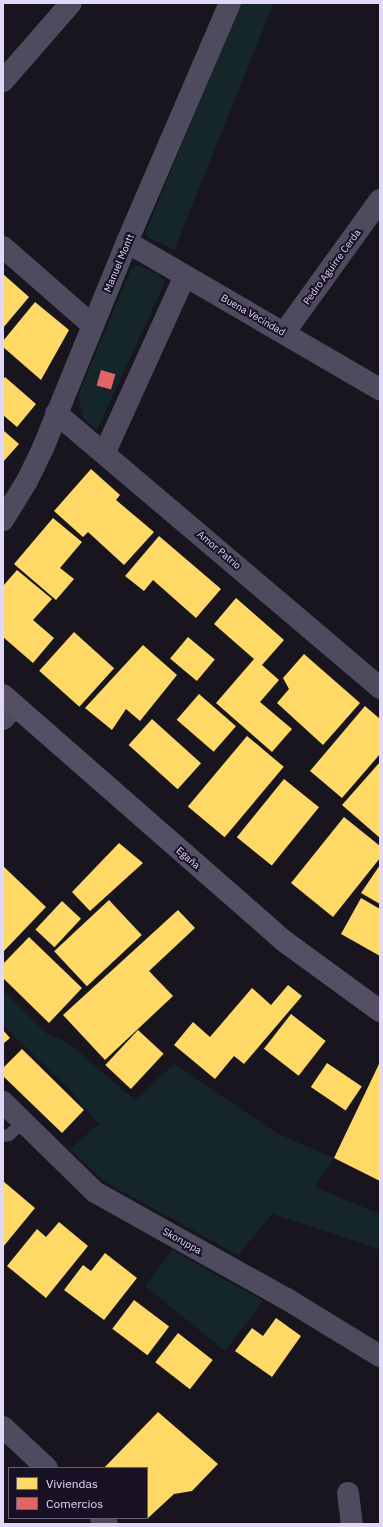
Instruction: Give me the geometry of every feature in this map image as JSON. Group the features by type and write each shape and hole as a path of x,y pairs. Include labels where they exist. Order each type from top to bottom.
{"main road":[{"name":"Egaña","path":"7,706 269,928 317,967 380,1011"}],"street":[{"path":"3,80 71,3"},
{"name":"Manuel Montt","path":"3,520 27,481 127,242 230,3"},
{"name":"Pedro Aguirre Cerda","path":"284,333 380,200"},
{"name":"Buena Vecindad","path":"127,242 380,389"},
{"path":"3,247 92,326"},
{"path":"104,452 185,276"},
{"name":"Amor Patrio","path":"56,413 104,452 380,688"},
{"name":"Skoruppa","path":"3,1102 95,1192 285,1298 380,1356"},
{"path":"3,1427 46,1467"},
{"path":"348,1493 352,1524"}],"lane":[{"path":"3,1136 9,1135 23,1122"}],"shaded area":[{"path":"240,3 274,3 174,250 149,238 146,231"},
{"path":"137,265 158,274 164,280 163,287 97,430 84,419 78,396 131,269"},
{"path":"3,990 47,1034 67,1042 135,1100 174,1064 278,1134 334,1158 315,1187 380,1214 380,1249 272,1214 238,1255 105,1182 70,1149 99,1124 70,1090 3,1025"},
{"path":"172,1250 263,1301 225,1351 145,1286"}],"building: Viviendas":[{"path":"3,274 29,297 3,328"},
{"path":"35,302 69,330 41,380 3,347 3,341"},
{"path":"5,377 36,404 17,427 3,415 3,380"},
{"path":"3,430 19,444 3,462"},
{"path":"91,469 120,495 116,500 154,532 124,565 88,532 83,537 54,511"},
{"path":"53,518 82,542 60,568 74,579 56,600 14,564"},
{"path":"159,536 221,589 196,618 153,580 144,591 125,576"},
{"path":"17,570 52,599 33,620 54,638 33,663 3,637 3,586"},
{"path":"236,598 284,640 262,665 279,680 260,702 292,729 272,752 216,703 254,659 214,624"},
{"path":"74,632 114,668 79,707 39,671"},
{"path":"188,637 215,659 197,681 170,658"},
{"path":"143,645 177,675 140,721 126,709 112,730 85,708"},
{"path":"304,654 360,703 323,745 277,703 289,689 283,678"},
{"path":"199,694 236,726 214,752 177,720"},
{"path":"365,706 380,719 380,754 342,798 310,771"},
{"path":"152,719 201,763 178,789 129,745"},
{"path":"247,736 284,767 225,837 188,806"},
{"path":"380,762 380,838 342,805"},
{"path":"284,779 319,807 272,866 237,837"},
{"path":"344,817 380,846 380,858 333,917 291,883"},
{"path":"119,843 143,863 90,911 72,892"},
{"path":"380,865 380,904 361,893"},
{"path":"3,866 46,907 3,952"},
{"path":"361,898 380,909 380,956 341,934"},
{"path":"109,900 142,935 87,986 54,951"},
{"path":"62,901 81,919 54,947 35,930"},
{"path":"178,910 195,928 149,971 173,996 105,1060 63,1015"},
{"path":"29,937 82,988 49,1023 3,978 3,964"},
{"path":"288,985 302,996 244,1064 234,1056 215,1079 174,1045 193,1022 210,1037 252,988 271,1005"},
{"path":"291,1014 326,1041 299,1076 264,1049"},
{"path":"3,1030 10,1038 3,1044"},
{"path":"138,1030 164,1054 131,1089 105,1065"},
{"path":"22,1049 84,1110 62,1133 3,1076 3,1068"},
{"path":"380,1062 380,1181 334,1158"},
{"path":"327,1063 362,1086 346,1111 311,1087"},
{"path":"3,1181 35,1208 3,1247"},
{"path":"59,1222 88,1246 46,1298 7,1266 37,1229 46,1237"},
{"path":"105,1253 137,1278 104,1320 64,1290 83,1265 91,1271"},
{"path":"134,1300 169,1326 147,1355 112,1329"},
{"path":"276,1318 301,1336 272,1377 235,1351 252,1328 263,1336"},
{"path":"178,1333 213,1360 190,1389 155,1362"},
{"path":"158,1412 218,1464 192,1491 174,1494 148,1518 148,1467 105,1467"}],"building: Comercios":[{"path":"101,370 115,374 111,390 97,385"}]}
